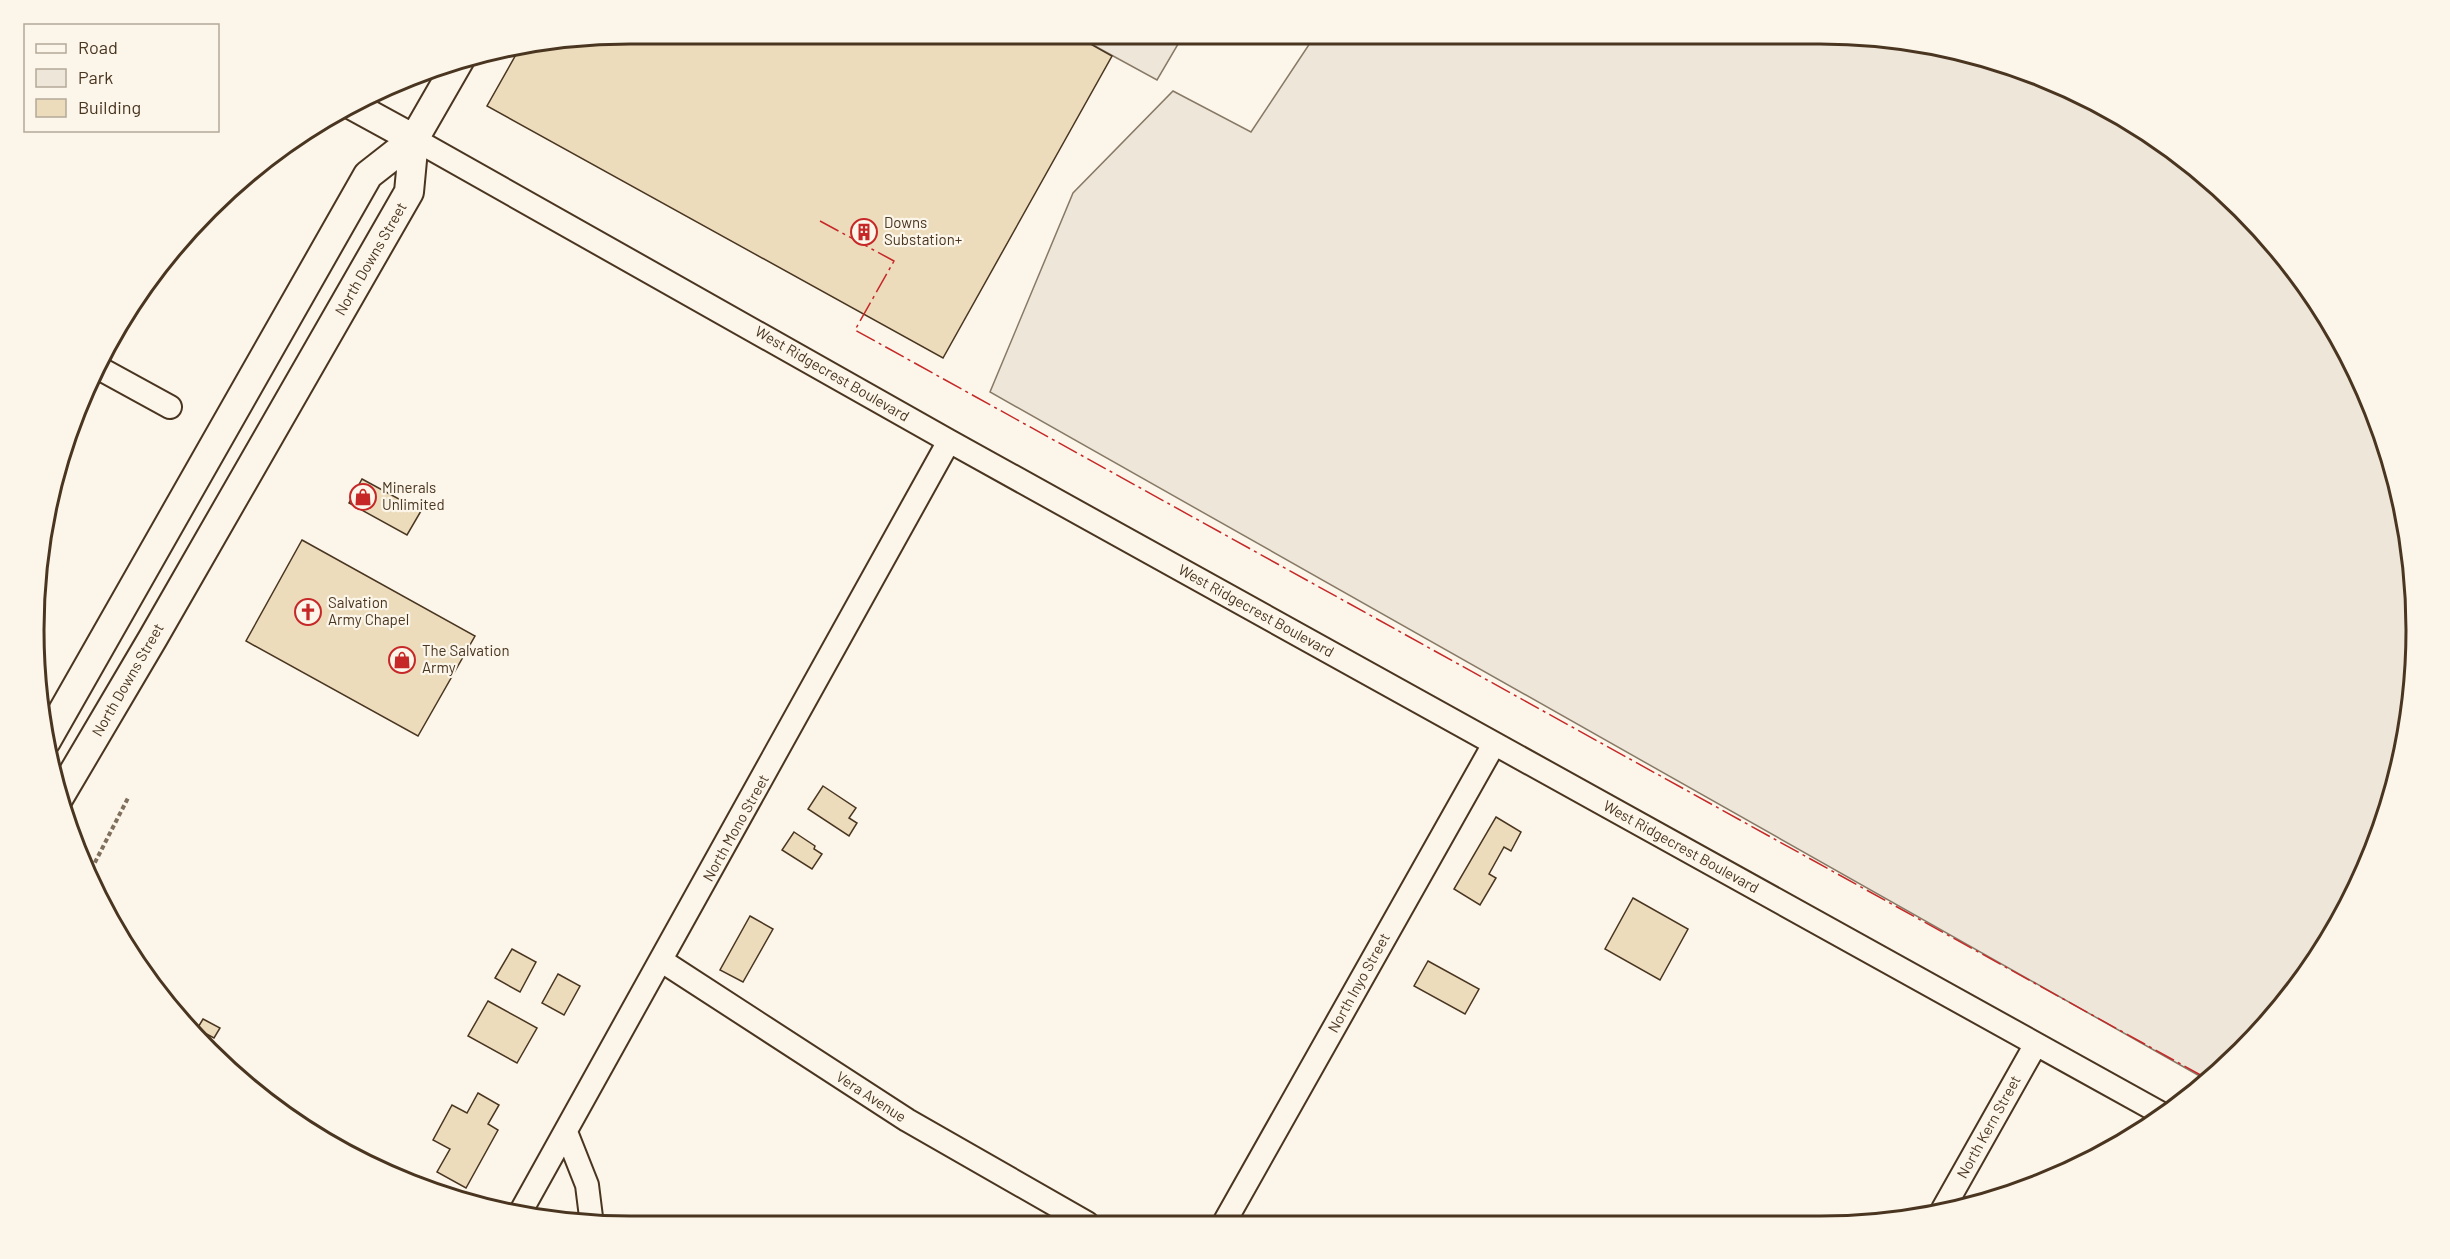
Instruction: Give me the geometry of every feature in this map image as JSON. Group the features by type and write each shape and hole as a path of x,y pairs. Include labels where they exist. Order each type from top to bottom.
{"main road":[{"path":"53,729 368,175 414,139 453,71"},
{"name":"West Ridgecrest Boulevard","path":"360,109 414,139"},
{"name":"North Downs Street","path":"65,787 165,618 409,192 414,139"}],"street":[{"name":"West Ridgecrest Boulevard","path":"414,139 949,441 2155,1110"},
{"path":"104,371 170,407"},
{"name":"North Mono Street","path":"524,1205 949,441"},
{"name":"North Inyo Street","path":"1228,1216 1494,744"},
{"name":"Vera Avenue","path":"662,961 907,1120 1075,1216"},
{"name":"North Kern Street","path":"1947,1201 2036,1044"},
{"path":"566,1132 587,1185 591,1214"}],"path":[{"path":"93,866 129,796"}],"green space":[{"path":"1091,44 1178,44 1157,80"},
{"path":"1309,44 1859,45 1935,55 1972,63 2045,88 2114,122 2146,142 2207,189 2261,243 2285,273 2308,304 2346,370 2362,405 2387,478 2395,515 2405,591 2405,668 2401,706 2387,781 2375,818 2362,854 2328,922 2308,955 2261,1016 2235,1044 2200,1076 990,392 1073,193 1173,91 1251,132"}],"building":[{"name":"Downs Substation+","path":"1091,44 1112,56 943,358 487,106 516,55 591,45"},
{"path":"362,479 421,511 407,535 349,503"},
{"path":"302,540 475,636 418,736 246,641"},
{"path":"823,786 856,808 849,818 857,823 849,836 808,809"},
{"path":"1496,817 1521,832 1511,851 1504,847 1489,874 1496,878 1480,905 1454,889"},
{"path":"794,832 815,846 814,849 822,854 812,869 782,850"},
{"path":"1633,898 1688,929 1660,980 1605,949"},
{"path":"750,916 773,929 743,982 720,970"},
{"path":"512,949 536,962 520,992 495,978"},
{"path":"1428,961 1479,989 1465,1014 1414,986"},
{"path":"558,974 580,986 564,1015 542,1003"},
{"path":"488,1001 537,1028 517,1063 468,1036"},
{"path":"203,1019 220,1028 214,1038 199,1026"},
{"path":"478,1093 499,1105 488,1124 498,1130 466,1188 437,1172 450,1149 433,1140 452,1105 467,1113"}],"power":[{"path":"820,221 894,261 855,330 2201,1075"}],"place":[{"name":"Downs Substation+","path":"864,232"},
{"name":"Minerals Unlimited","path":"363,497"},
{"name":"Salvation Army Chapel","path":"308,612"},
{"name":"The Salvation Army","path":"402,660"}]}
